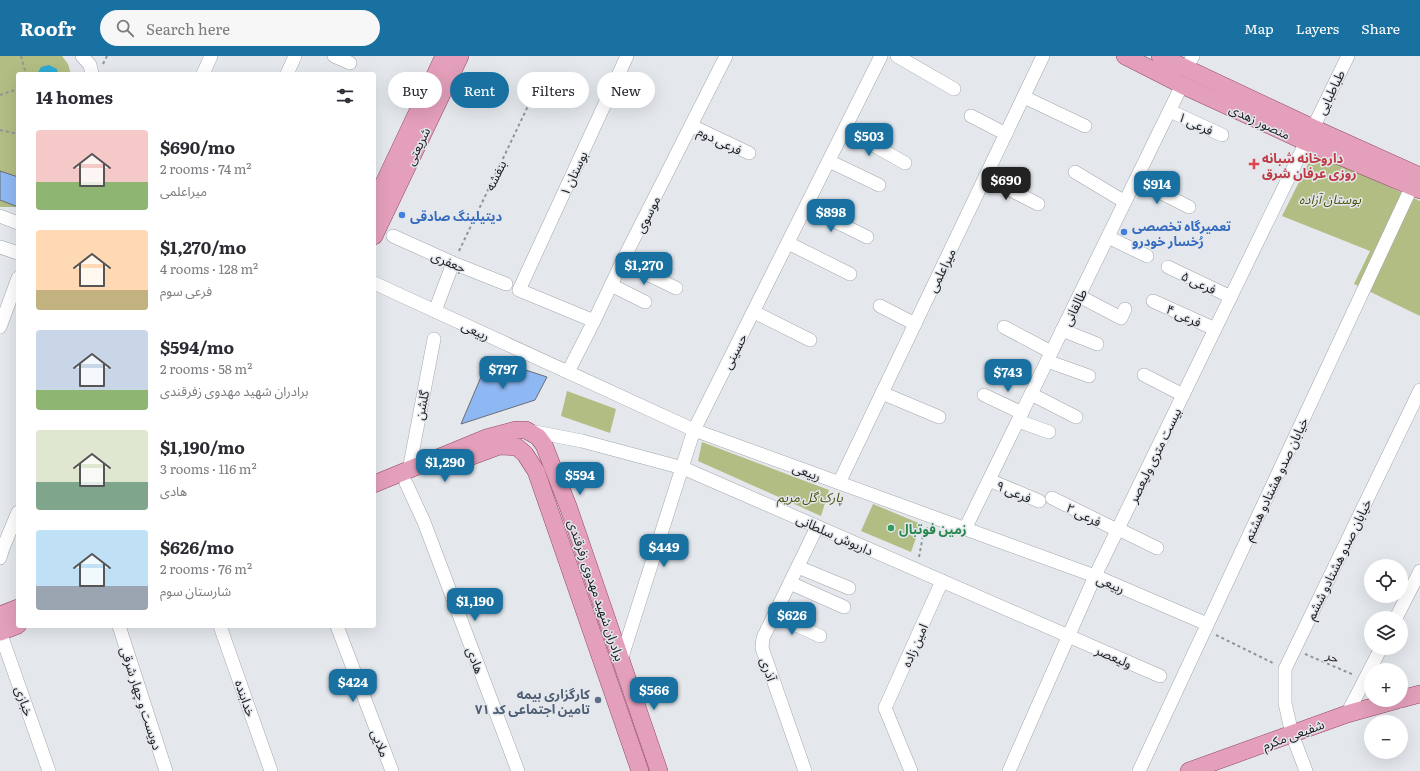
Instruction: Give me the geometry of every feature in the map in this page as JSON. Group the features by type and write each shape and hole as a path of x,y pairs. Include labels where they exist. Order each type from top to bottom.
{"main road":[{"name":"شریعتی","path":"376,200 444,56"},
{"name":"شریعتی","path":"376,232 460,56"},
{"name":"منصور زهدی","path":"1125,56 1187,70"},
{"name":"منصور زهدی","path":"1160,56 1309,135 1418,179"},
{"path":"376,495 407,477 470,451 486,438 516,430 526,430"},
{"name":"برادران شهید مهدوی زفرقندی","path":"526,430 538,437 544,446 568,506 659,771"},
{"name":"برادران شهید مهدوی زفرقندی","path":"470,451 500,446 517,447 525,454 536,471 608,683 640,771"},
{"path":"376,484 407,477"},
{"path":"0,615 16,609"},
{"path":"0,631 16,626"},
{"path":"608,683 621,660"},
{"path":"1408,697 1420,694"},
{"name":"شفیعی مکرم","path":"1189,771 1347,714 1372,707"}],"street":[{"path":"82,56 90,65 92,72"},
{"path":"204,72 211,56"},
{"path":"288,72 295,56"},
{"path":"334,56 350,63"},
{"name":"بوستان ۱","path":"594,321 519,290 627,56"},
{"name":"موسوی","path":"568,372 726,56"},
{"name":"حسینی","path":"621,660 694,430 881,56"},
{"path":"897,56 954,89"},
{"name":"میراعلمی","path":"839,483 1043,56"},
{"name":"طباطبایی","path":"1309,135 1348,56"},
{"name":"طالقانی","path":"965,529 1170,111 1187,70"},
{"path":"1024,96 1085,126"},
{"name":"فرعی ۱","path":"1170,111 1222,135"},
{"path":"971,116 1006,134"},
{"name":"فرعی دوم","path":"692,126 749,153"},
{"path":"845,129 905,163"},
{"name":"بیست متری ولیعصر","path":"1009,771 1095,576 1309,135"},
{"path":"828,161 879,185"},
{"path":"1075,172 1125,202"},
{"path":"985,177 1038,204"},
{"name":"خیابان صدو هشتادو هشتم","path":"1139,771 1418,179"},
{"path":"1136,180 1189,207"},
{"path":"806,207 867,237"},
{"path":"0,216 16,222"},
{"name":"جعفری","path":"393,236 453,263 506,284"},
{"path":"1108,237 1147,256"},
{"path":"788,243 850,274"},
{"path":"0,247 16,252"},
{"path":"622,262 676,288"},
{"path":"435,311 453,263"},
{"name":"فرعی ۵","path":"1168,267 1231,297"},
{"path":"0,327 16,283"},
{"name":"ربیعی","path":"376,284 694,430 1095,576 1207,624"},
{"path":"611,285 645,302"},
{"path":"1079,296 1122,318 1125,309"},
{"name":"فرعی ۴","path":"1153,301 1215,330"},
{"path":"880,306 915,324"},
{"path":"754,312 810,340"},
{"path":"1004,327 1049,357 1089,376"},
{"path":"1062,330 1097,344"},
{"name":"گلشن","path":"407,477 434,340"},
{"path":"1144,375 1183,395"},
{"name":"خیابان صدو هشتادو ششم","path":"1306,771 1292,734 1285,703 1285,669 1420,390"},
{"path":"882,393 939,417"},
{"path":"1031,394 1076,417"},
{"path":"984,395 1020,417 1049,432"},
{"name":"داریوش سلطانی","path":"526,430 582,441 683,468 1068,636"},
{"name":"هادی","path":"407,477 518,771"},
{"name":"فرعی ۹","path":"989,480 1039,501"},
{"name":"فرعی ۲","path":"1052,498 1118,530"},
{"path":"0,558 16,517"},
{"name":"آذری","path":"805,771 762,648 763,638 817,527"},
{"path":"1118,530 1157,548"},
{"path":"798,567 849,588"},
{"path":"1400,611 1420,571"},
{"name":"امین زاده","path":"911,771 885,708 942,581"},
{"path":"790,583 844,607"},
{"path":"774,615 820,636"},
{"name":"دویست و چهار شرقی","path":"120,628 166,771"},
{"name":"خدابنده","path":"221,628 271,771"},
{"name":"ملایی","path":"338,628 392,771"},
{"name":"خبازی","path":"0,631 49,771"},
{"name":"ولیعصر","path":"1068,636 1160,676"},
{"path":"1347,714 1364,681"}],"path":[{"path":"21,56 25,72"},
{"path":"0,95 16,90"},
{"name":"بنفشه","path":"453,263 527,108"},
{"path":"0,130 16,134"},
{"path":"917,570 924,530 941,520"},
{"path":"1207,624 1212,633 1285,669"},
{"name":"حر","path":"1295,649 1364,679"}],"green space":[{"path":"0,56 62,56 68,64 70,72 16,72 16,207 0,207"},
{"name":"بوستان آزاده","path":"1314,152 1420,201 1420,316 1354,284 1370,251 1282,216"},
{"path":"567,391 616,409 610,433 561,416"},
{"name":"پارک گل مریم","path":"702,442 829,490 821,516 698,461"},
{"name":"زمین فوتبال","path":"873,504 921,524 911,552 861,531"}],"water":[{"path":"49,65 57,69 58,72 38,72 41,67"}],"building":[{"path":"0,171 16,176 16,206 0,200"},
{"path":"489,358 547,377 535,400 461,424"}],"place":[{"name":"داروخانه شبانه روزی عرفان شرق","path":"1254,164"},
{"name":"دیتیلینگ صادقی","path":"402,215"},
{"name":"تعمیرگاه تخصصی رُخسار خودرو","path":"1124,232"},
{"name":"زمین فوتبال","path":"891,528"},
{"name":"کارگزاری بیمه تامین اجتماعی کد ۷۱","path":"598,700"}]}
